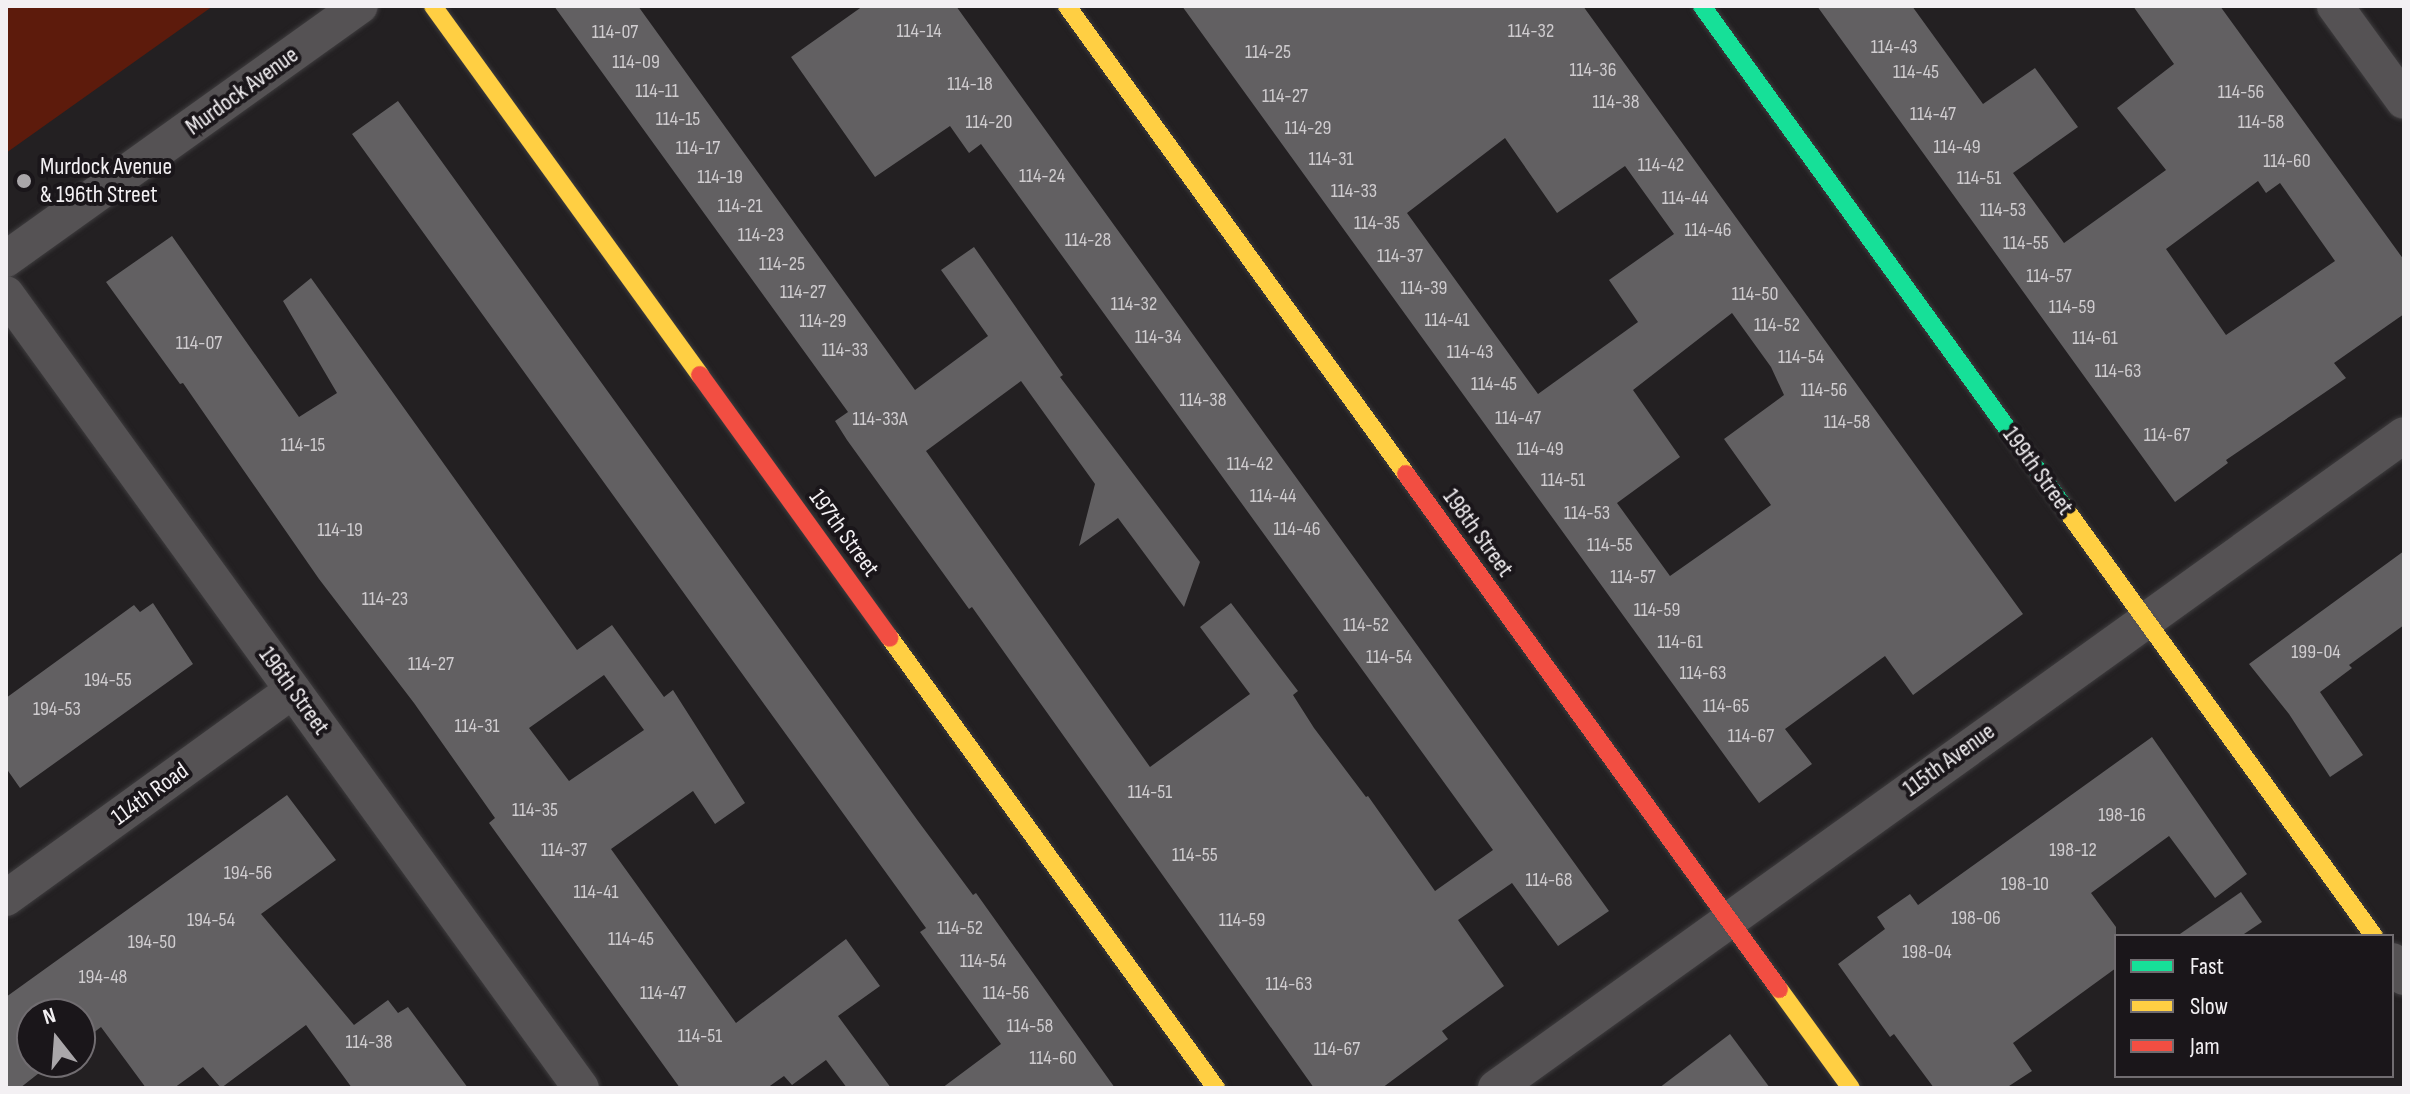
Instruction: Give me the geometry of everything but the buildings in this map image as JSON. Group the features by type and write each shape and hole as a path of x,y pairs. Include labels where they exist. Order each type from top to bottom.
{"street":[{"name":"Murdock Avenue","path":"6,259 360,6"},
{"name":"197th Street","path":"433,6 1216,1088"},
{"name":"198th Street","path":"1067,6 1851,1088"},
{"name":"199th Street","path":"1702,6 2373,934"},
{"path":"2335,6 2404,101"},
{"name":"196th Street","path":"6,294 581,1088"},
{"name":"115th Avenue","path":"1496,1088 2404,435"},
{"name":"114th Road","path":"6,898 293,690"}],"shaded area":[{"path":"6,6 213,6 6,153"}],"traffic: fast":[{"path":"1702,6 2064,507"}],"traffic: slow":[{"path":"433,6 700,375"},
{"path":"1067,6 1406,474"},
{"path":"2064,507 2373,934"},
{"path":"890,638 1216,1088"},
{"path":"1779,989 1851,1088"}],"traffic: jam":[{"path":"700,375 890,638"},
{"path":"1406,474 1779,989"}],"place":[{"name":"Murdock Avenue & 196th Street","path":"24,181"}]}
